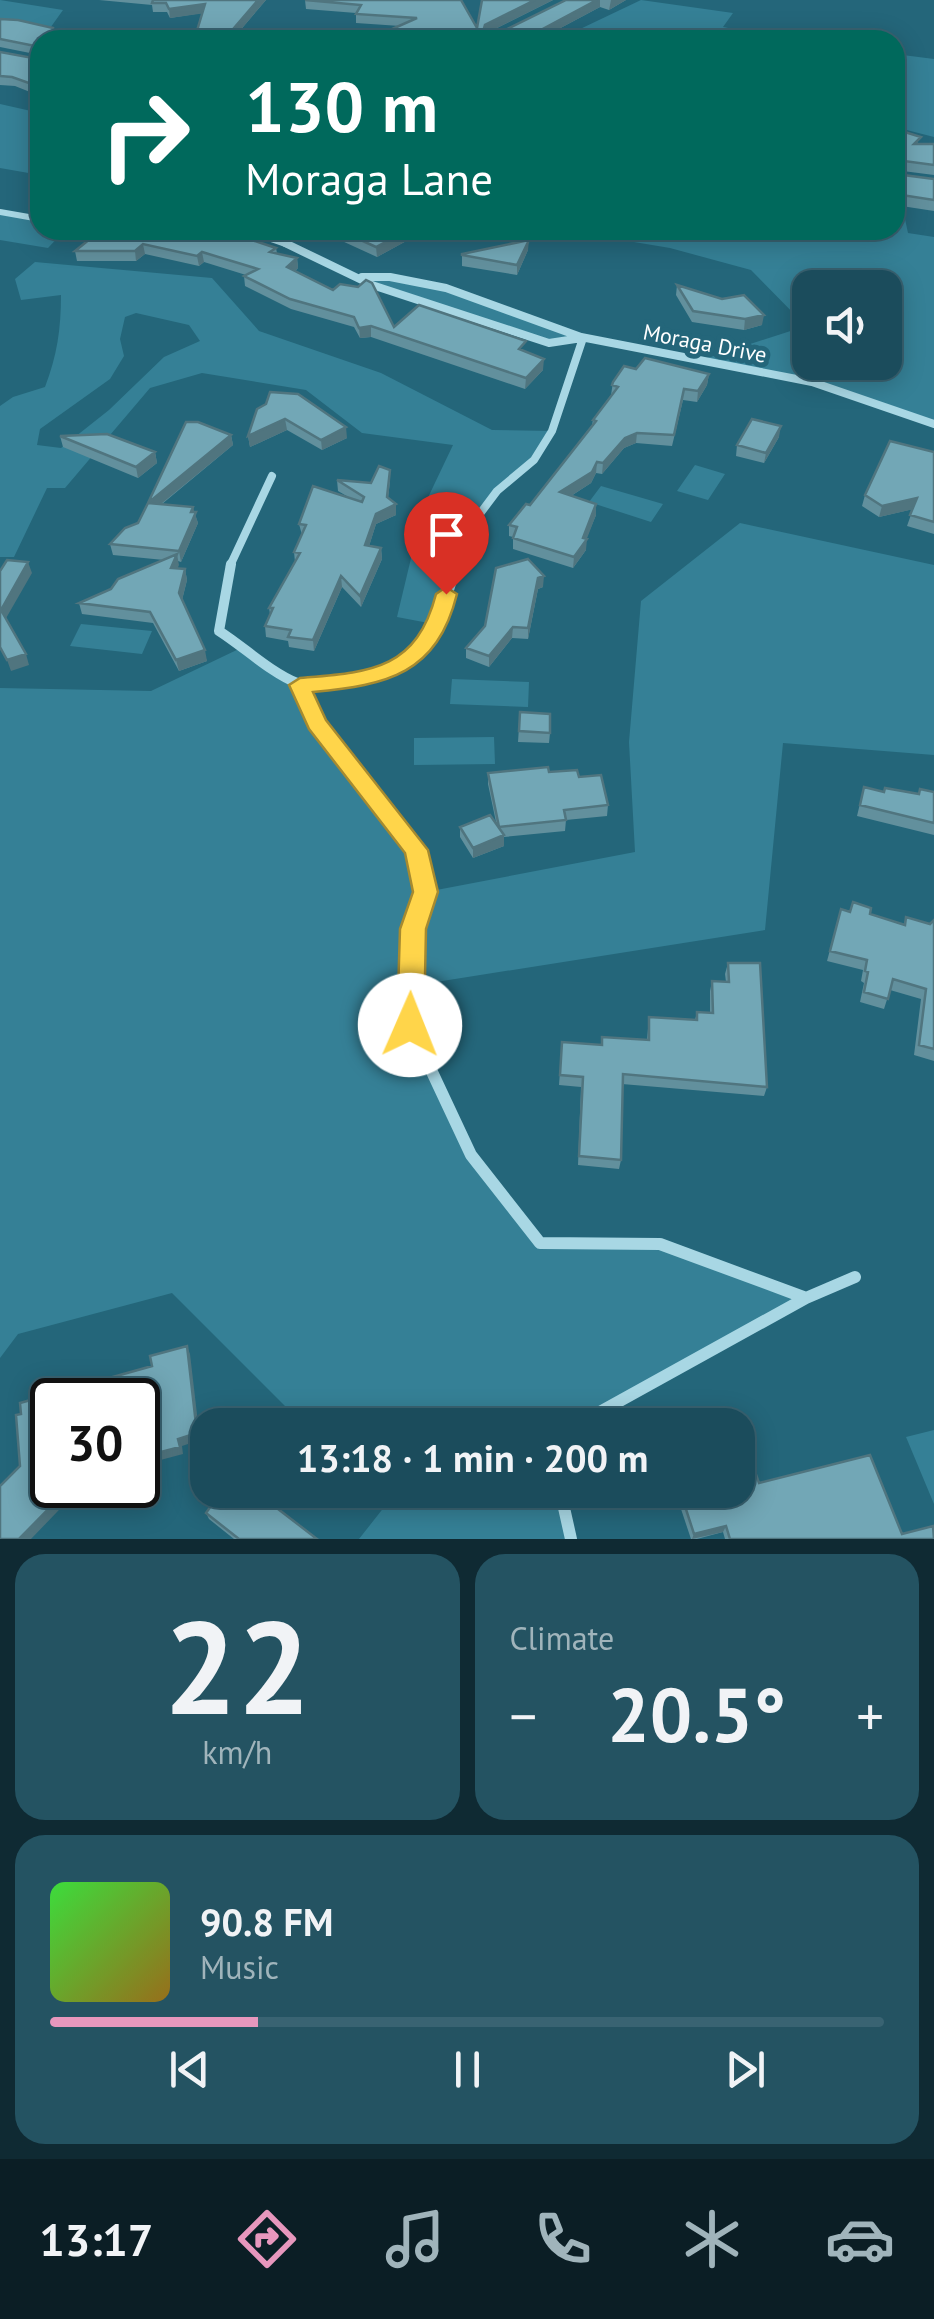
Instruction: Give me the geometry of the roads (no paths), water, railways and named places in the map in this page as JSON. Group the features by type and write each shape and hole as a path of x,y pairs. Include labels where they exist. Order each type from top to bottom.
{"street":[{"path":"0,212 30,217"},
{"name":"Moraga Drive","path":"279,240 362,277 372,286 549,343 583,338"},
{"name":"Moraga Drive","path":"362,277 384,276 427,284 583,338 814,382 934,424"},
{"path":"300,685 362,680 388,672 416,654 438,625 466,530 496,491 534,460 552,430 583,338"},
{"path":"272,476 226,574 219,632 300,685 317,723 416,850 426,892 413,929 410,1025 471,1155 540,1243 660,1244 806,1298"},
{"path":"608,1408 806,1298 856,1277"},
{"path":"564,1508 571,1539"}]}
